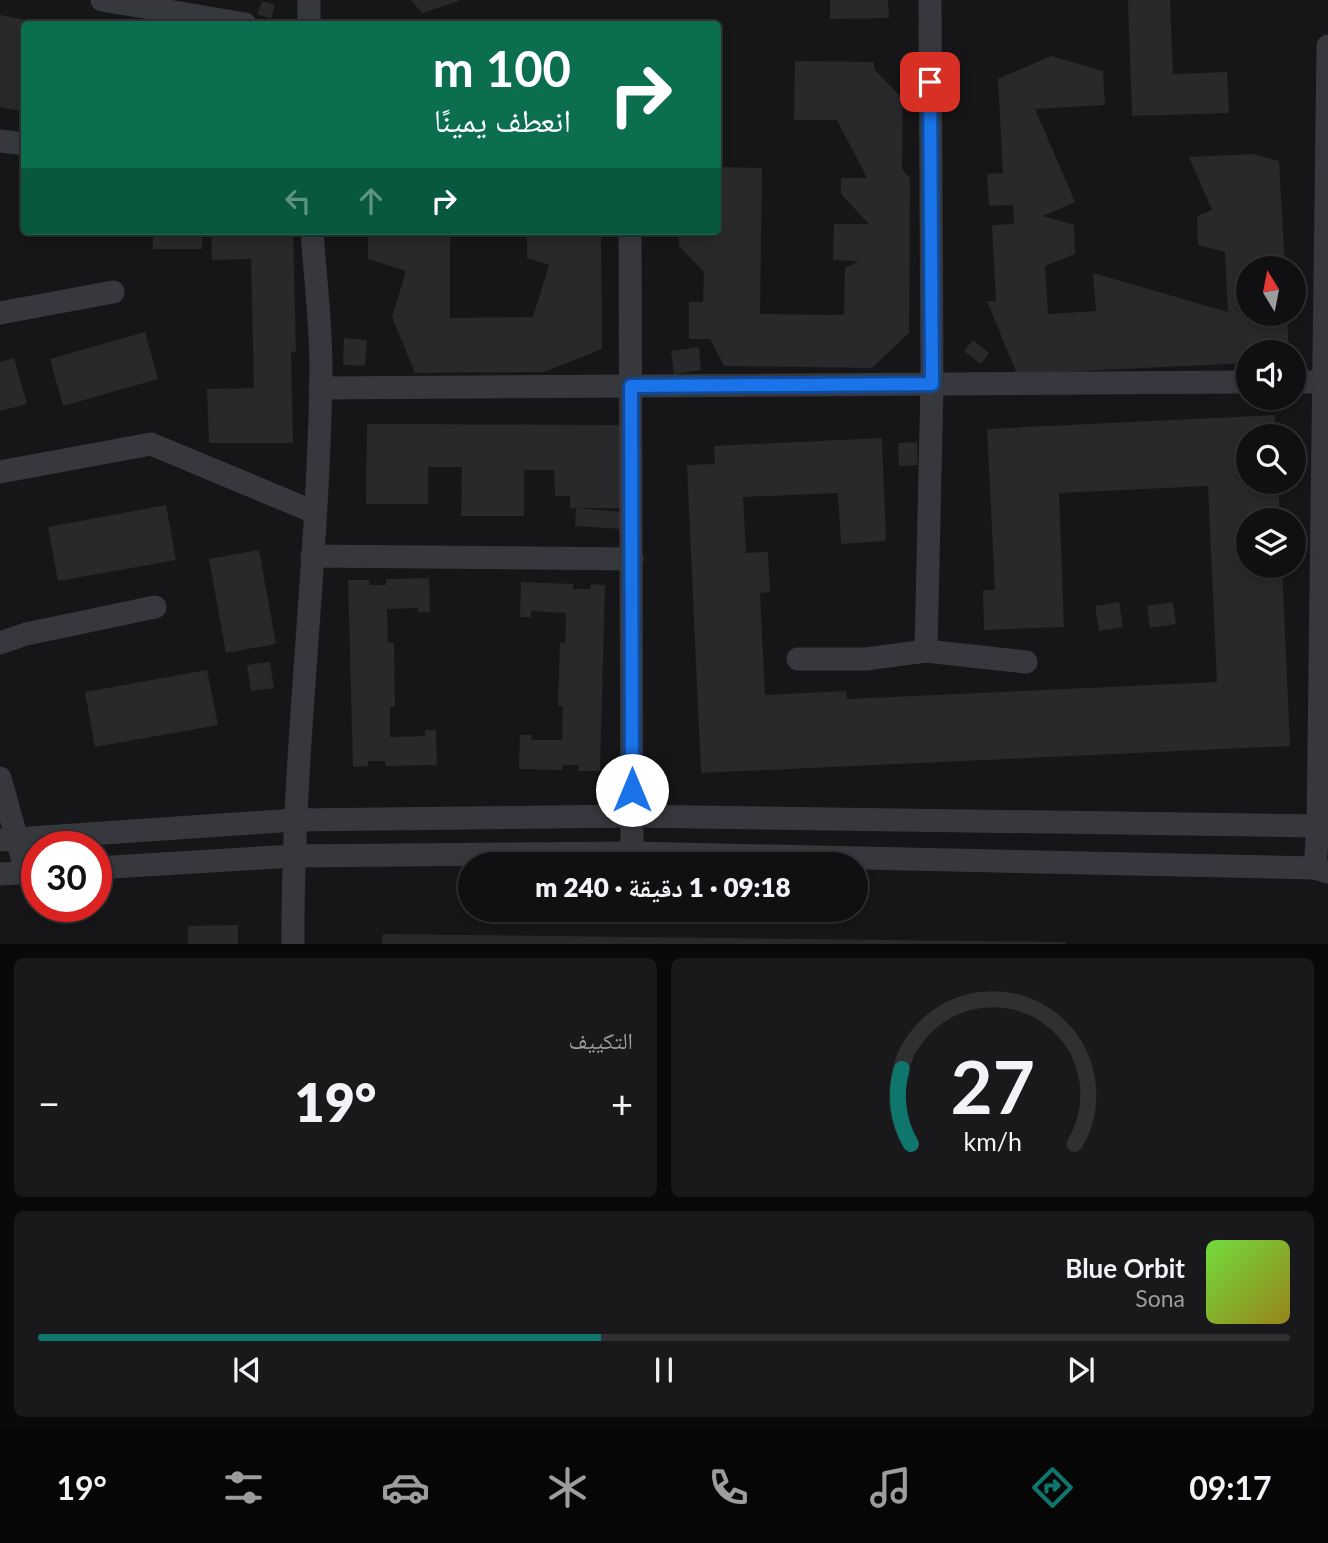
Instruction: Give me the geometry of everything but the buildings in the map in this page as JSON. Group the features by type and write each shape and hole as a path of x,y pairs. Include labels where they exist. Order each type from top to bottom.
{"street":[{"path":"102,0 226,21"},
{"path":"309,0 309,21"},
{"path":"926,651 932,384 930,0"},
{"path":"868,859 1322,870 1318,826 1328,46"},
{"path":"0,141 21,144"},
{"path":"293,944 292,856 312,556 321,366 312,235"},
{"path":"630,235 632,852"},
{"path":"0,313 113,292"},
{"path":"320,388 1236,382"},
{"path":"1306,382 1324,382"},
{"path":"0,472 151,444 314,512"},
{"path":"312,556 632,559"},
{"path":"0,643 8,638 155,607"},
{"path":"798,659 866,659 926,651 1026,662"},
{"path":"0,778 8,839 21,858"},
{"path":"8,839 295,820 632,816 1318,826"},
{"path":"112,867 292,856 458,855"},
{"path":"0,874 21,873"}],"route":[{"path":"632,790 631,386 932,384 930,82"}]}
